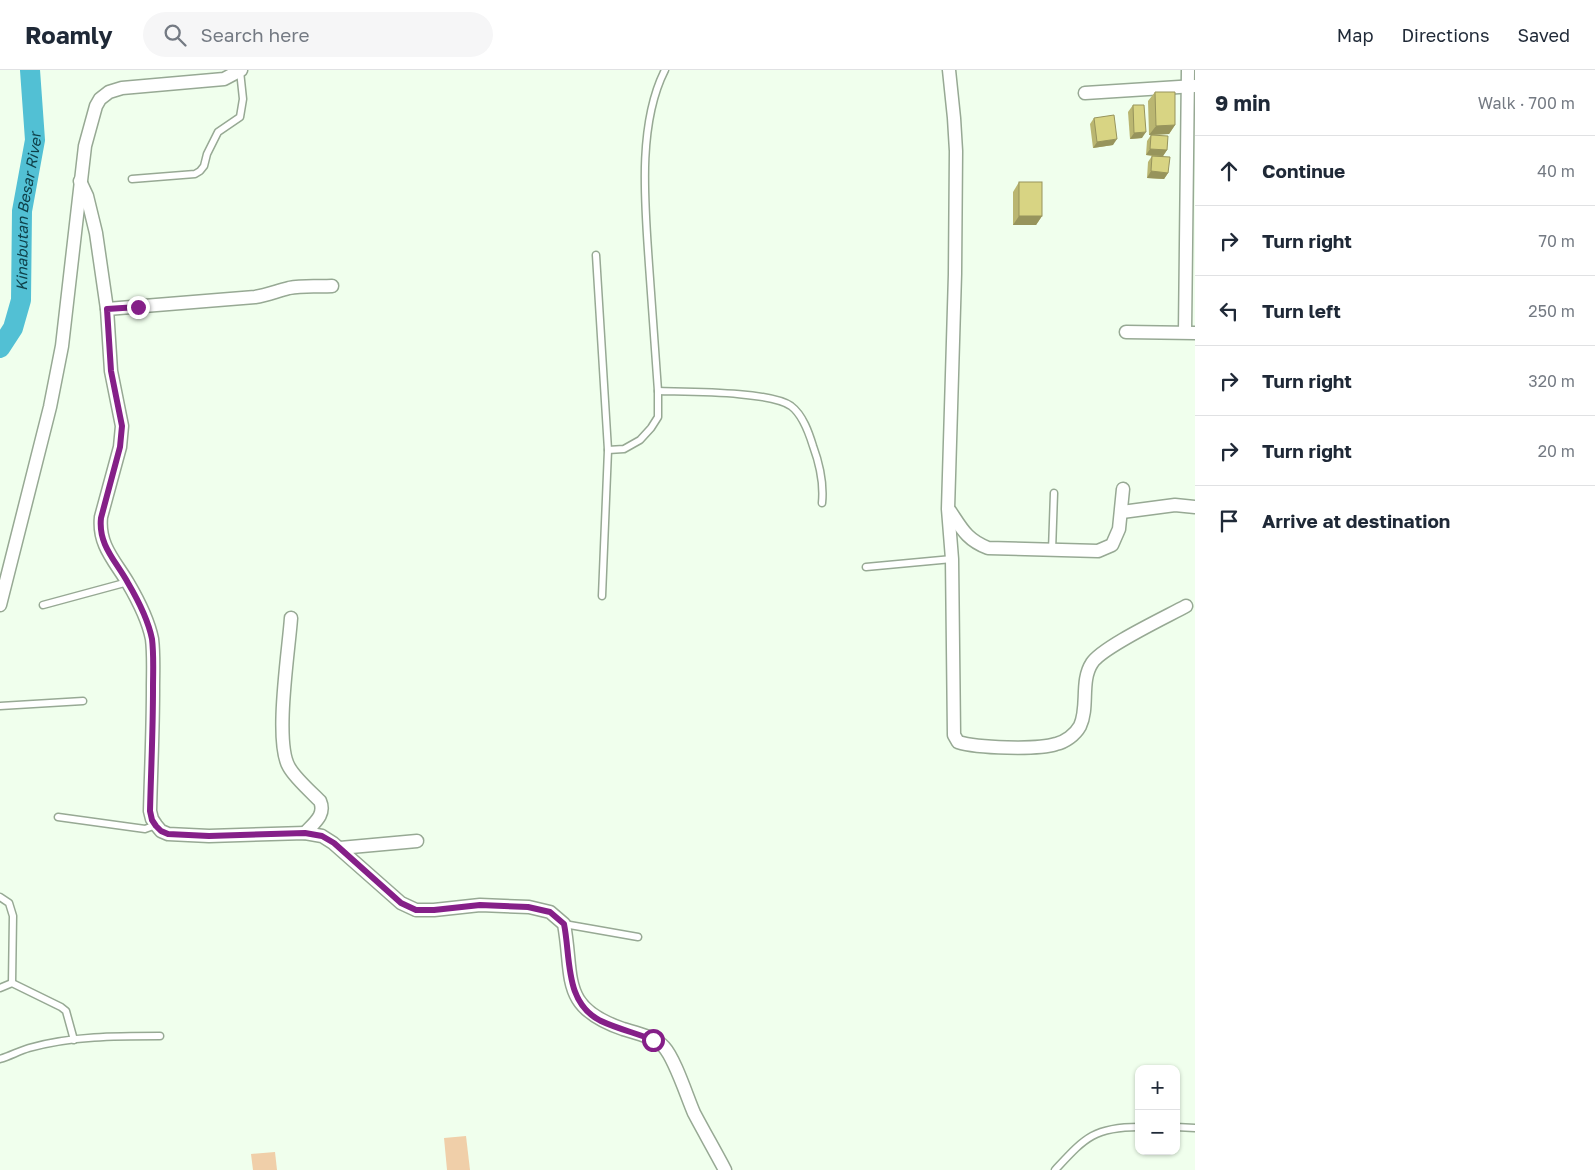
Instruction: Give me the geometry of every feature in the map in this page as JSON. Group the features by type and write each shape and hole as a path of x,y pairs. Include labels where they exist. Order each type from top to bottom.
{"street":[{"path":"948,70 954,118 956,170 948,509 952,559 953,727 954,735 958,742 968,745 1046,746 1058,744 1068,739 1080,727 1088,672 1092,663 1113,646 1186,606"},
{"path":"1126,332 1190,332 1192,86 1188,70"},
{"path":"0,605 50,407 62,346 80,181 85,146 96,106 100,98 109,92 122,88 224,79 240,71"},
{"path":"1085,93 1192,86"},
{"path":"80,181 87,196 96,233 107,309 111,371 122,426 120,447 100,528 105,548 128,582 147,622 152,640 153,720 150,811 152,820 161,831 168,834 305,833 322,836 340,848 401,903 416,910 480,905 528,907 550,912 564,924 568,945 569,972 574,991 581,1002 600,1021 640,1035 664,1047 670,1056 694,1113 725,1170"},
{"path":"107,309 255,297 289,288 313,285 321,287 332,286"},
{"path":"948,509 975,543 988,548 1098,551 1112,545 1119,529 1123,489"},
{"path":"1122,512 1175,505 1195,507"},
{"path":"292,618 282,717 283,747 288,767 320,801 323,807 321,816 305,833"},
{"path":"340,848 417,841"}],"lane":[{"path":"608,450 624,449 640,440 658,417 658,391 644,186 648,135 656,87 665,70"},
{"path":"132,179 195,174 200,171 204,166 206,154 218,132 240,117 243,99 240,71"},
{"path":"596,256 608,450 602,596"},
{"path":"658,391 758,397 780,400 793,408 807,429 819,464 823,488 822,503"},
{"path":"1052,551 1054,493"},
{"path":"866,567 952,559"},
{"path":"43,605 128,582"},
{"path":"0,706 83,701"},
{"path":"58,817 145,829 156,826"},
{"path":"0,897 9,903 13,916 12,983"},
{"path":"564,924 638,937"},
{"path":"0,988 12,983 61,1006 66,1011 74,1040"},
{"path":"0,1060 29,1048 74,1040 110,1036 160,1036"},
{"path":"1055,1170 1084,1140 1096,1133 1112,1129 1135,1127"},
{"path":"1180,1127 1195,1128"}],"shaded area":[{"path":"466,1136 470,1170 447,1170 444,1138"},
{"path":"275,1152 277,1170 253,1170 251,1154"}],"building":[{"path":"1155,92 1175,92 1175,125 1156,126"},
{"path":"1133,105 1144,105 1146,132 1134,133"},
{"path":"1114,115 1117,139 1097,142 1094,118"},
{"path":"1151,135 1168,136 1167,150 1150,149"},
{"path":"1152,156 1170,157 1168,173 1151,171"},
{"path":"1019,182 1042,182 1042,216 1019,216"}],"waterway":[{"name":"Kinabutan Besar River","path":"0,348 13,328 21,300 22,211 35,140 30,70"}],"route":[{"path":"138,307 107,309 111,371 122,426 120,447 100,528 105,548 128,582 147,622 152,640 153,720 150,811 156,826 168,834 209,836 305,833 322,836 334,843 401,903 416,910 480,905 528,907 550,912 564,924 568,945 569,972 574,991 588,1011 600,1021 653,1040"}]}
